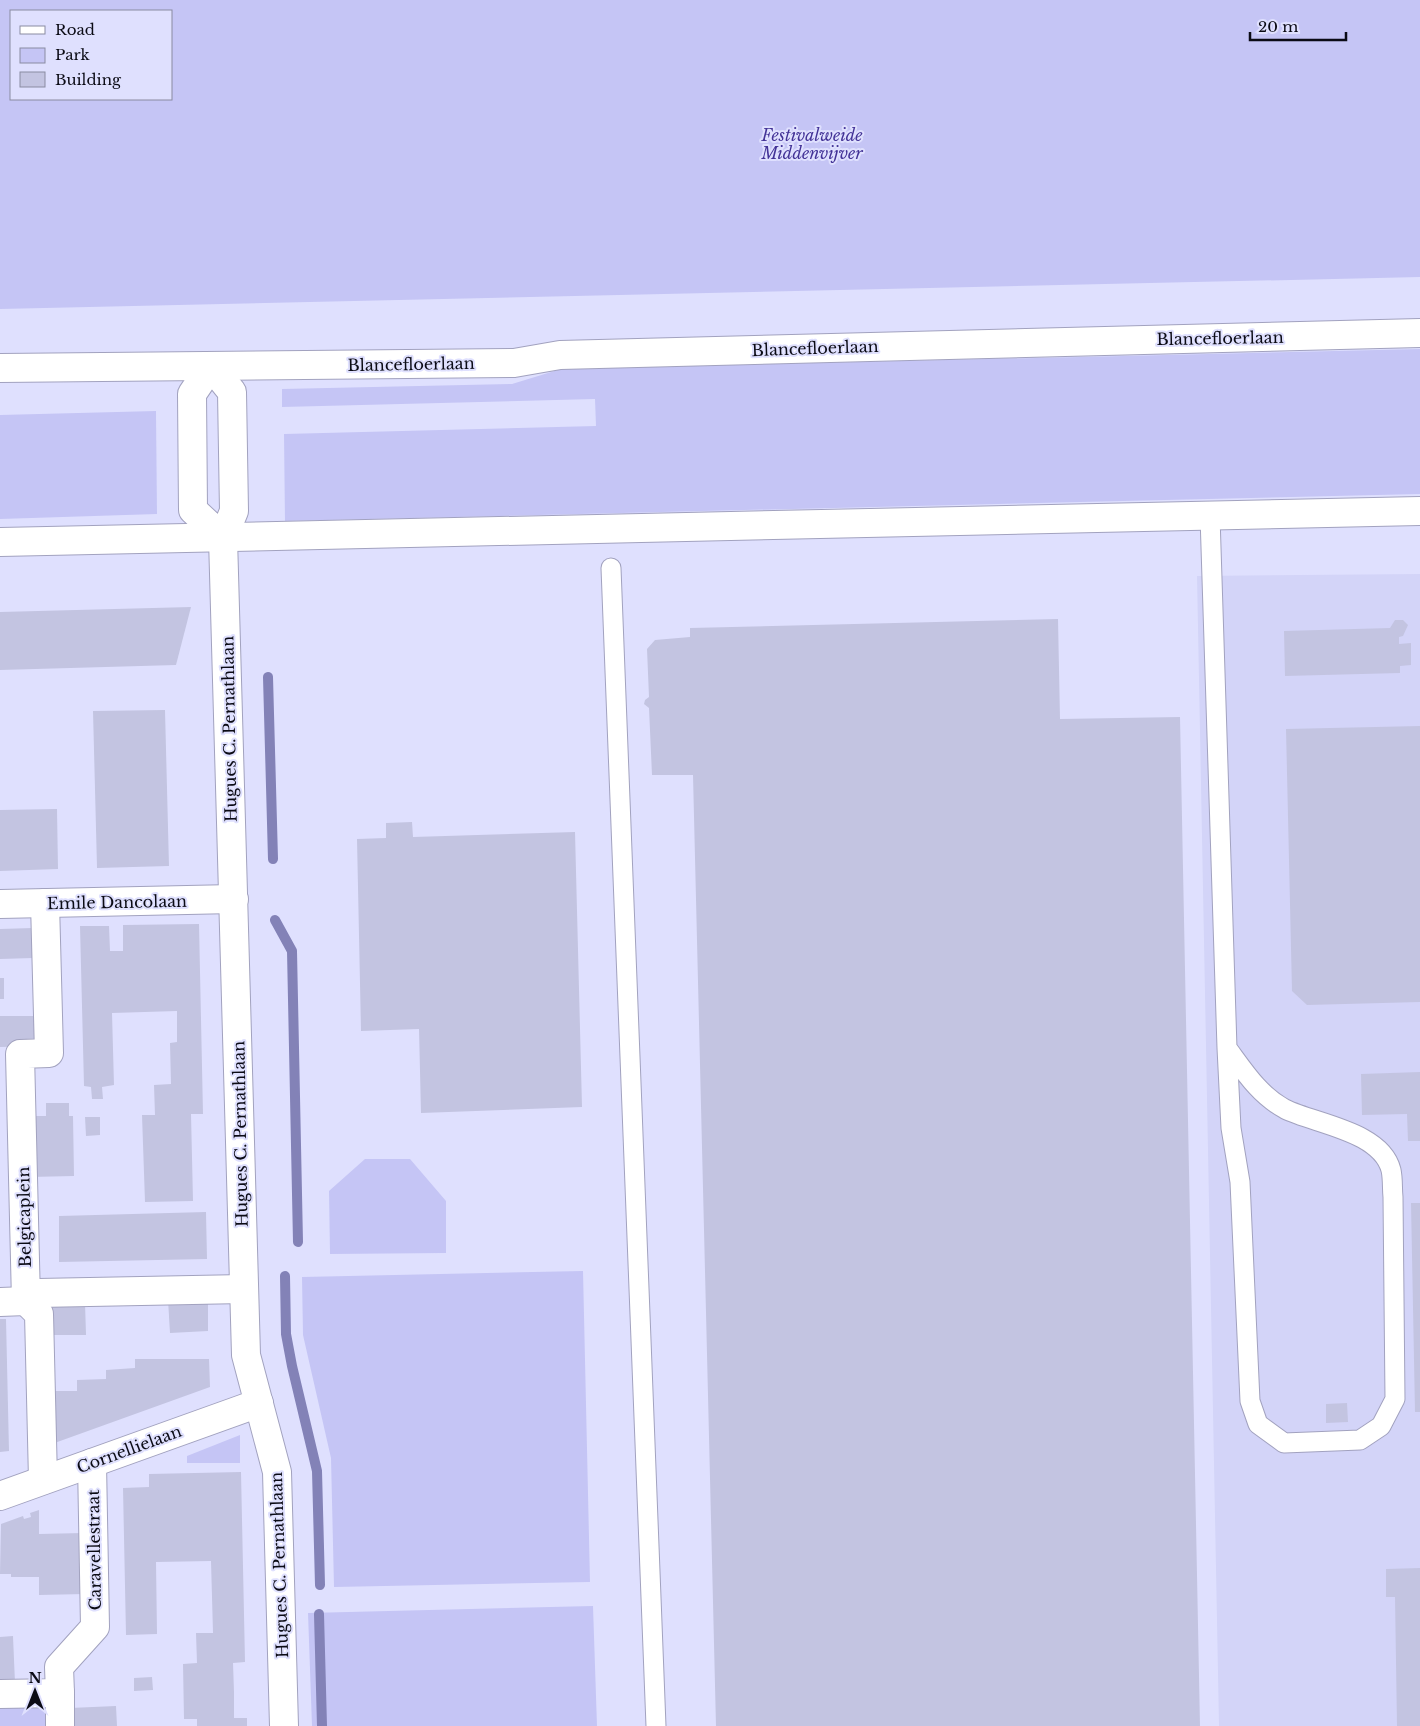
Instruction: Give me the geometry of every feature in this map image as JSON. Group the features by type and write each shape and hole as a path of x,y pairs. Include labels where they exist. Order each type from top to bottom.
{"street":[{"name":"Blancefloerlaan","path":"0,368 514,363 560,355 1420,333"},
{"path":"211,366 232,392 234,511 223,538 193,510 192,394 211,366"},
{"path":"0,542 1420,511"},
{"name":"Hugues C. Pernathlaan","path":"223,538 246,1355 277,1472 284,1726"},
{"name":"Emile Dancolaan","path":"0,904 234,900"},
{"name":"Belgicaplein","path":"13,1302 22,1133 20,1054 49,1053 45,903"},
{"path":"13,1302 38,1293 244,1289"},
{"path":"13,1302 39,1314 43,1480"},
{"name":"Cornellielaan","path":"0,1496 259,1403"},
{"name":"Caravellestraat","path":"60,1726 59,1667 95,1627 92,1463"},
{"path":"0,1694 59,1688"}],"lane":[{"path":"1210,516 1227,1048 1231,1128 1240,1182 1250,1401 1258,1424 1284,1443 1360,1440 1381,1426 1395,1399 1393,1197 1390,1168 1378,1149 1353,1133 1284,1108 1256,1088 1227,1048"},
{"path":"611,568 656,1726"}],"shaded area":[{"path":"1420,574 1420,1726 1219,1726 1197,576"}],"green space":[{"name":"Festivalweide Middenvijver","path":"0,0 1420,0 1420,277 0,309"},
{"path":"1420,349 1420,494 285,521 284,434 596,426 595,399 282,407 282,389 512,384 561,369"},
{"path":"156,411 157,514 0,519 0,415"},
{"path":"365,1159 410,1159 446,1201 446,1253 330,1254 329,1191"},
{"path":"583,1271 590,1582 334,1587 331,1458 303,1335 302,1277"},
{"path":"240,1435 240,1463 187,1463 187,1456"},
{"path":"593,1606 597,1726 312,1726 308,1613"},
{"path":"51,1702 51,1726 0,1726 0,1704"}],"building":[{"path":"191,607 176,665 0,670 0,612"},
{"path":"1058,619 1060,719 1180,717 1200,1726 716,1726 693,775 652,775 649,708 644,704 645,700 649,697 647,649 655,640 690,637 690,628"},
{"path":"1395,620 1403,620 1408,625 1403,636 1399,637 1399,644 1411,643 1411,665 1400,666 1400,673 1285,676 1284,631 1390,628"},
{"path":"165,710 169,866 97,868 93,711"},
{"path":"1420,726 1420,1002 1307,1005 1292,991 1286,729"},
{"path":"57,809 58,869 0,871 0,810"},
{"path":"412,822 413,837 575,832 582,1107 421,1113 419,1029 361,1031 357,839 386,838 386,823"},
{"path":"199,924 203,1114 191,1114 193,1201 145,1202 142,1115 155,1115 154,1085 171,1084 170,1043 177,1042 177,1011 112,1013 114,1085 102,1087 103,1099 92,1099 91,1087 84,1086 80,926 109,926 110,951 123,951 123,925"},
{"path":"33,928 33,958 0,959 0,929"},
{"path":"0,978 4,978 4,999 0,999"},
{"path":"0,1016 35,1016 35,1046 0,1047"},
{"path":"1420,1072 1420,1141 1408,1141 1407,1114 1362,1115 1361,1074"},
{"path":"46,1103 69,1103 69,1116 73,1116 74,1176 29,1177 27,1116 46,1116"},
{"path":"85,1117 100,1117 100,1135 86,1136"},
{"path":"1411,1203 1420,1203 1420,1412 1415,1412"},
{"path":"206,1212 207,1259 59,1262 59,1216"},
{"path":"208,1299 208,1331 170,1333 168,1300"},
{"path":"46,1303 85,1303 86,1335 47,1335"},
{"path":"0,1319 6,1319 9,1451 0,1452"},
{"path":"135,1359 209,1359 210,1387 49,1445 48,1391 77,1391 77,1380 106,1379 106,1370 135,1368"},
{"path":"1347,1403 1348,1422 1326,1423 1326,1404"},
{"path":"241,1472 245,1662 233,1663 234,1718 247,1718 247,1726 197,1726 197,1719 184,1719 183,1664 197,1663 196,1633 213,1633 211,1561 156,1562 157,1634 126,1635 123,1488 149,1487 149,1474"},
{"path":"39,1510 39,1534 83,1533 85,1594 39,1595 39,1577 11,1577 11,1574 0,1574 1,1524 23,1516 24,1519 31,1517 30,1513"},
{"path":"1420,1568 1420,1726 1397,1726 1395,1597 1386,1597 1386,1569"},
{"path":"13,1636 15,1683 0,1683 0,1637"},
{"path":"152,1677 153,1690 134,1691 134,1678"},
{"path":"116,1706 117,1726 71,1726 70,1708"}],"waterway":[{"path":"268,677 273,859"},
{"path":"275,920 292,951 298,1242"},
{"path":"285,1276 286,1334 317,1471 320,1585"},
{"path":"319,1614 322,1726"}]}
